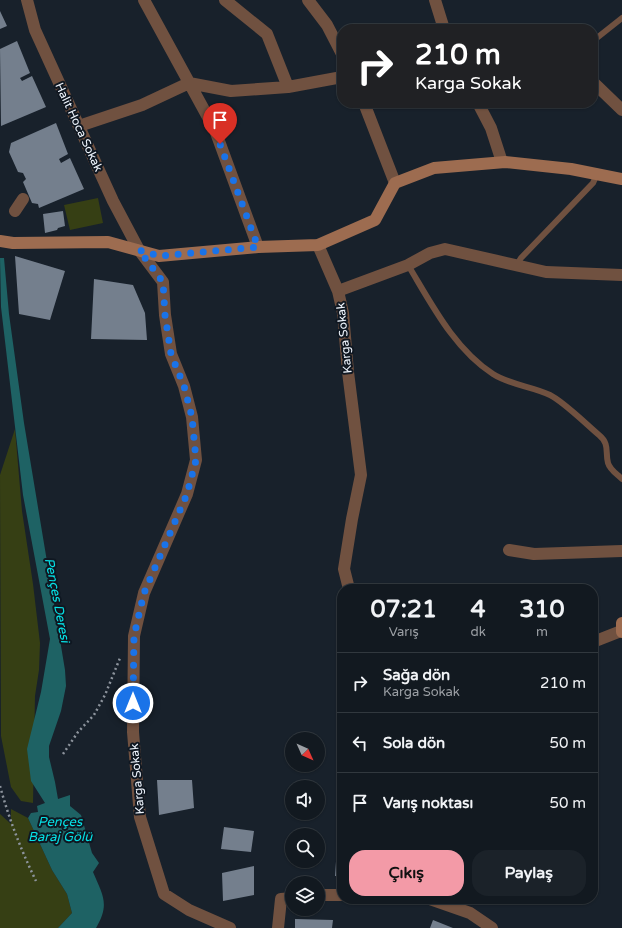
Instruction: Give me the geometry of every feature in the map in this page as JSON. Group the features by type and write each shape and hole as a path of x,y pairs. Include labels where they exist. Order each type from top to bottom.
{"street":[{"name":"Halit Hoca Sokak","path":"27,0 35,30 113,201 139,250"},
{"path":"144,0 215,130 258,247"},
{"path":"225,0 267,34 288,87"},
{"path":"308,0 327,25 337,44"},
{"path":"435,0 442,24"},
{"path":"79,126 142,105 189,83 231,91 288,87 337,78"},
{"path":"598,87 622,110"},
{"path":"366,108 395,184"},
{"path":"481,108 491,128 502,162"},
{"path":"0,242 108,242 159,256 258,247 318,245 375,220 395,184 434,168 502,162 571,169 622,180"},
{"path":"15,211 23,199"},
{"name":"Karga Sokak","path":"318,245 338,291 343,313 348,372 361,475 344,569 348,584"},
{"path":"338,291 408,265 430,252 445,249 546,272 622,275"},
{"name":"Karga Sokak","path":"139,250 163,282 165,315 171,354 184,386 192,417 196,460 187,494 144,593 134,636 133,732 140,817 164,894 189,910 230,928"},
{"path":"509,550 534,554 622,551"},
{"path":"598,640 622,629"},
{"path":"325,895 337,895"},
{"path":"278,928 280,899 285,899"},
{"path":"444,904 470,913 492,928"}],"lane":[{"path":"598,37 622,18"},
{"path":"516,266 521,258 593,183 597,174"},
{"path":"408,265 448,329 476,361 494,375 506,381 541,391 560,402 602,438 608,451 608,464 614,472 622,478"}],"path":[{"path":"63,754 78,732 94,715 105,695 121,656"},
{"path":"0,786 8,814 24,856 36,881"}],"shaded area":[{"path":"98,198 103,223 70,230 64,205"},
{"path":"15,429 22,511 40,643 39,670 35,696 33,803 21,801 11,787 1,736 0,475"},
{"path":"11,809 28,818 52,870 67,894 72,913 58,928 0,928 0,814 11,824"}],"water":[{"name":"Pençes Baraj Gölü","path":"0,258 4,258 9,314 24,423 65,670 66,686 61,711 49,746 49,757 58,799 70,795 70,806 81,815 92,853 99,863 93,872 104,900 104,906 96,928 58,928 72,913 67,894 52,870 28,818 31,813 38,812 37,806 45,803 31,781 27,749 41,692 50,639 23,495 1,307"}],"building":[{"path":"0,11 7,26 0,29"},
{"path":"17,41 30,73 20,78 22,81 32,76 46,107 1,126 0,49"},
{"path":"56,123 68,154 59,159 61,163 70,158 84,189 39,208 38,204 32,203 23,182 26,179 23,173 18,172 9,152 11,143"},
{"path":"63,211 65,226 45,233 43,214"},
{"path":"15,256 65,271 50,320 19,314"},
{"path":"94,279 133,285 145,313 147,340 91,339"},
{"path":"157,780 192,780 194,808 159,815"},
{"path":"224,827 254,831 251,852 221,849"},
{"path":"337,847 337,876 335,876"},
{"path":"254,866 254,895 223,901 222,873"},
{"path":"295,919 333,920 332,928 295,928"},
{"path":"433,920 453,928 430,928"}],"route":[{"path":"133,703 134,636 144,593 187,494 196,460 192,417 184,386 171,354 165,315 163,282 139,250 159,256 258,247 220,144"}],"water label":[{"name":"Pençes Deresi","path":"58,600"}]}
